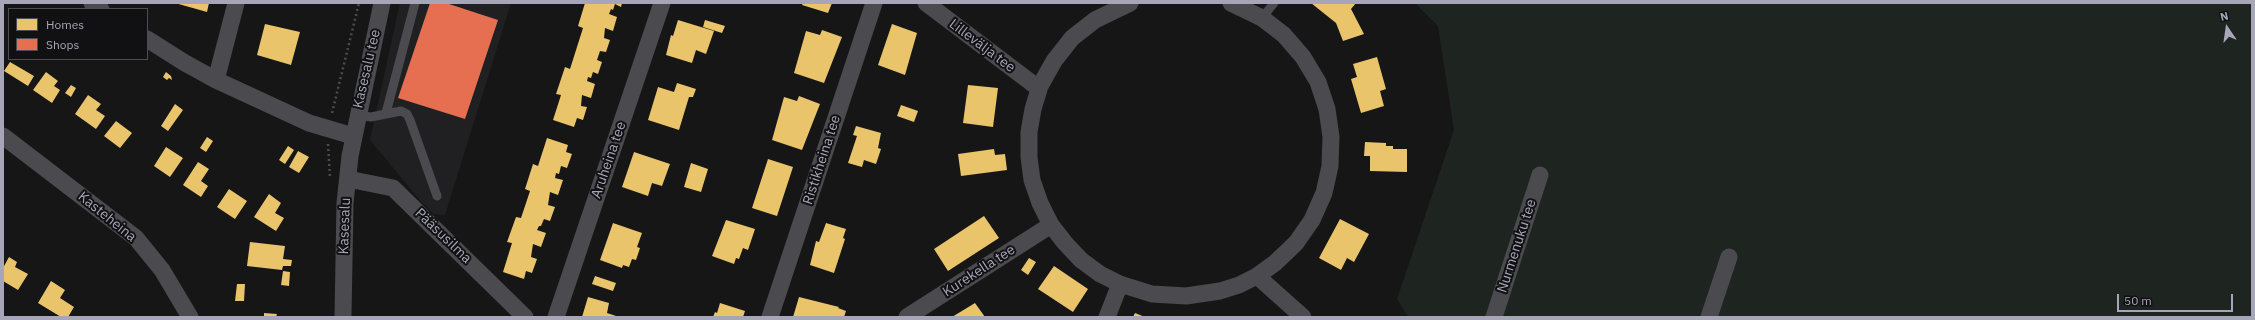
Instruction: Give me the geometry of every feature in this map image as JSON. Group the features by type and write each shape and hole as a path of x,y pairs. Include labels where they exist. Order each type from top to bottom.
{"street":[{"path":"216,80 236,3"},
{"name":"Kasesalu tee","path":"353,136 382,3"},
{"name":"Aruheina tee","path":"556,317 662,3"},
{"name":"Ristikheina tee","path":"770,317 874,3"},
{"name":"Lillevälja tee","path":"926,3 1033,84 1040,86"},
{"path":"1123,4 1095,20 1072,38 1054,61 1040,86 1031,120 1029,157 1034,186 1051,225 1064,244 1081,260 1100,274 1120,284 1152,294 1186,296 1220,291 1257,276 1275,263 1296,243 1312,220 1324,194 1329,173 1331,137 1327,109 1318,82 1303,57 1284,35 1262,18 1231,3"},
{"path":"148,40 185,63 216,80 310,123 353,136"},
{"name":"Kasteheina","path":"3,136 136,238 162,270 190,317"},
{"name":"Kasesalu","path":"343,317 345,203 353,136"},
{"name":"Nurmenuku tee","path":"1494,317 1540,175"},
{"name":"Pääsusilma","path":"348,178 393,188 525,317"},
{"name":"Kurekella tee","path":"907,317 1051,225"},
{"path":"1709,317 1729,257"},
{"path":"1257,276 1303,317"},
{"path":"1107,317 1120,284"}],"lane":[{"path":"386,113 415,3"},
{"path":"1262,18 1274,3"},
{"path":"357,115 371,117 401,111 406,114 410,120 437,196"}],"shaded area":[{"path":"400,3 511,3 445,215 434,214 423,204 370,140"},
{"path":"1415,3 2252,3 2252,317 1408,317 1397,299 1454,130 1438,26"}],"building: Homes":[{"path":"175,3 209,3 207,12"},
{"path":"585,3 622,3 621,7 615,4 613,10 611,9 609,14 617,17 613,31 605,28 604,38 610,40 606,52 600,51 597,60 602,62 598,74 593,72 591,78 588,77 587,81 595,84 591,98 582,95 581,106 587,107 583,120 577,118 574,127 553,120 561,95 556,94 565,67 570,69 583,28 578,26"},
{"path":"803,3 832,3 828,13 802,5"},
{"path":"1311,3 1356,3 1351,9 1364,34 1343,41 1336,23"},
{"path":"678,20 714,31 706,54 696,50 692,63 666,55 671,35 673,36"},
{"path":"705,20 725,26 722,33 703,27"},
{"path":"265,24 300,32 291,65 257,55"},
{"path":"892,24 917,33 905,75 878,65"},
{"path":"822,30 842,37 824,83 794,73 806,31 820,35"},
{"path":"1377,57 1386,89 1380,91 1384,106 1361,113 1351,79 1357,77 1353,64"},
{"path":"10,62 34,76 28,86 4,71"},
{"path":"46,72 58,81 54,86 60,90 52,103 33,90"},
{"path":"166,72 171,76 172,80 169,78 167,80 163,77"},
{"path":"677,83 696,89 693,97 689,97 679,130 648,120 658,87 674,92"},
{"path":"71,85 76,88 71,97 65,93"},
{"path":"968,85 998,88 993,127 963,123"},
{"path":"88,95 101,104 96,110 105,116 96,129 75,114"},
{"path":"799,96 820,104 802,150 772,140 784,97 797,101"},
{"path":"175,104 183,110 168,131 161,126"},
{"path":"901,105 918,111 914,122 897,116"},
{"path":"116,121 132,133 120,148 104,136"},
{"path":"856,126 881,133 878,148 881,149 876,164 864,160 862,167 848,163 857,136 853,135"},
{"path":"207,137 213,141 206,152 200,148"},
{"path":"547,138 568,145 566,152 572,154 567,168 561,166 559,174 556,173 555,178 563,180 558,195 550,192 548,205 555,207 550,221 544,219 541,226 539,226 537,230 546,233 541,247 533,244 531,257 537,259 532,273 526,271 524,279 503,272 512,243 507,242 516,217 521,218 530,191 525,189 533,164 538,166"},
{"path":"1365,142 1386,143 1386,146 1393,146 1393,149 1407,149 1407,172 1370,171 1370,156 1364,156"},
{"path":"288,146 294,150 285,164 279,160"},
{"path":"166,147 183,158 170,177 154,166"},
{"path":"994,149 995,155 1005,154 1007,170 961,176 958,154"},
{"path":"298,151 309,157 299,173 289,167"},
{"path":"634,152 670,164 662,186 652,183 648,196 622,187"},
{"path":"768,159 793,167 777,216 752,208"},
{"path":"198,162 209,169 201,181 208,186 201,197 183,185"},
{"path":"691,163 708,169 701,192 684,187"},
{"path":"229,189 247,201 235,219 217,207"},
{"path":"269,194 281,203 275,213 284,218 276,231 254,217"},
{"path":"984,216 999,238 948,271 934,249"},
{"path":"1340,219 1369,234 1354,262 1347,258 1341,270 1319,258"},
{"path":"726,220 755,229 748,250 743,248 739,259 736,258 734,264 712,256"},
{"path":"613,223 642,233 637,247 640,248 636,260 632,259 629,267 623,265 622,268 600,260"},
{"path":"826,223 846,229 843,238 845,239 834,273 810,265 816,241 819,242"},
{"path":"250,242 285,246 283,259 292,260 291,266 283,266 282,270 247,266"},
{"path":"9,257 17,262 15,267 28,274 18,290 3,281 3,268"},
{"path":"1029,258 1036,262 1028,275 1021,270"},
{"path":"1054,266 1088,289 1073,312 1038,289"},
{"path":"283,271 290,272 289,286 281,285"},
{"path":"595,276 616,283 613,291 592,284"},
{"path":"51,281 65,290 60,298 74,307 68,317 61,317 38,303"},
{"path":"237,284 245,284 244,301 235,301"},
{"path":"588,297 609,303 607,313 619,317 582,317"},
{"path":"799,297 839,307 838,308 846,311 844,317 793,317"},
{"path":"720,303 745,311 743,317 713,317 715,312 717,313"},
{"path":"975,303 985,317 952,317"},
{"path":"264,313 277,314 276,317 264,317"},
{"path":"1135,313 1145,317 1133,317"}],"building: Shops":[{"path":"430,3 446,3 498,20 465,119 398,98"}]}
